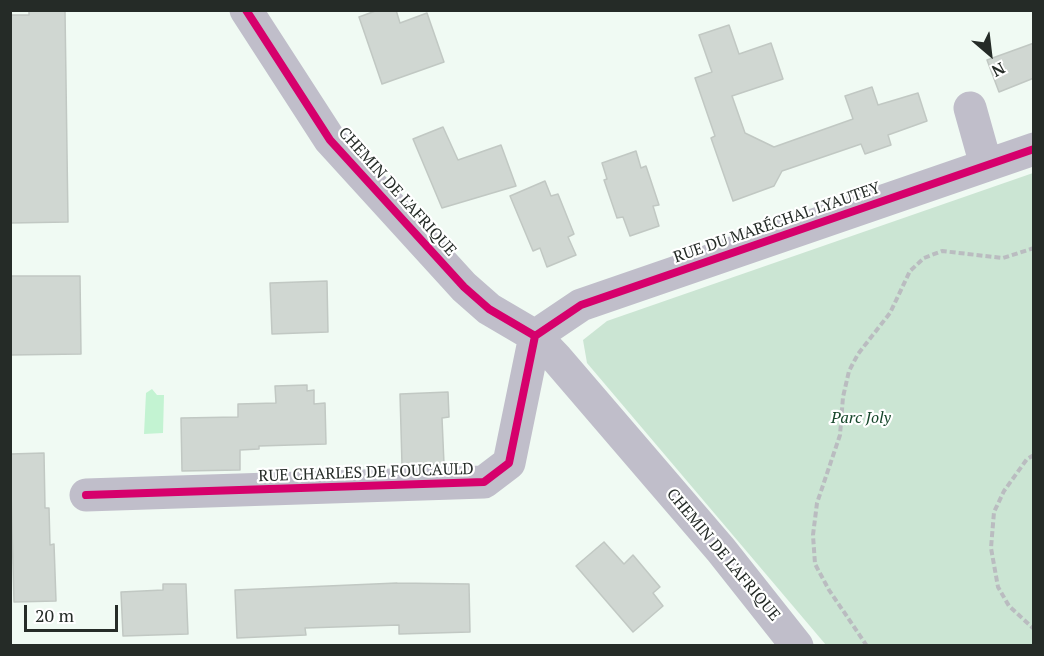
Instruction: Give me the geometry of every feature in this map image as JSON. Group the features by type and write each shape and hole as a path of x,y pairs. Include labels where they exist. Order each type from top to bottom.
{"street":[{"name":"CHEMIN DE L'AFRIQUE","path":"246,10 330,140 464,287 489,309 535,336 722,550 797,645"},
{"path":"970,108 986,165"},
{"name":"RUE DU MARÉCHAL LYAUTEY","path":"535,336 581,305 1034,149"},
{"name":"RUE CHARLES DE FOUCAULD","path":"86,495 484,482 509,463 535,336"}],"path":[{"path":"867,645 829,590 815,564 813,535 817,503 840,435 843,397 849,371 858,354 890,313 910,271 924,258 942,251 1003,258 1034,248"},
{"path":"1034,454 1027,459 1004,491 994,512 991,548 998,586 1009,606 1034,629"}],"green space":[{"name":"Parc Joly","path":"1033,173 1033,645 826,645 587,363 583,340 607,321"}],"shaded area":[{"path":"152,389 157,395 164,395 163,433 144,434 146,393"}],"building":[{"path":"29,10 65,10 68,222 10,223 10,15 29,15"},
{"path":"378,10 396,10 400,23 427,13 444,62 382,84 359,17"},
{"path":"729,25 739,54 771,43 783,79 732,96 745,133 774,147 853,119 845,96 872,87 878,105 918,93 927,121 888,135 891,145 865,154 861,144 782,171 774,186 733,201 711,138 715,136 695,78 712,72 699,35"},
{"path":"1034,43 1034,78 999,92 987,60"},
{"path":"443,127 458,160 501,145 516,186 442,208 413,139"},
{"path":"636,151 641,168 646,166 659,205 653,206 659,226 630,236 623,217 617,218 604,180 607,179 602,163"},
{"path":"545,181 551,196 558,194 574,234 568,237 576,255 547,267 540,248 533,251 510,196"},
{"path":"10,276 80,276 81,354 10,355"},
{"path":"327,281 328,332 272,334 270,283"},
{"path":"307,385 307,391 314,390 314,404 325,403 326,444 259,446 259,449 240,450 240,470 182,471 181,418 238,417 238,404 276,403 275,386"},
{"path":"448,392 449,417 442,418 444,464 402,465 400,394"},
{"path":"44,453 45,508 49,508 50,545 54,544 56,601 14,602 10,454"},
{"path":"604,542 624,564 633,555 660,587 653,593 663,606 633,632 576,566"},
{"path":"397,583 469,584 470,632 399,634 399,625 305,628 306,635 237,638 235,590"},
{"path":"163,584 186,584 188,634 123,636 121,592 163,590"}],"cycle path":[{"path":"246,10 330,140 464,287 489,309 535,336"},
{"path":"535,336 581,305 1034,149"},
{"path":"86,495 484,482 509,463 535,336"}]}
